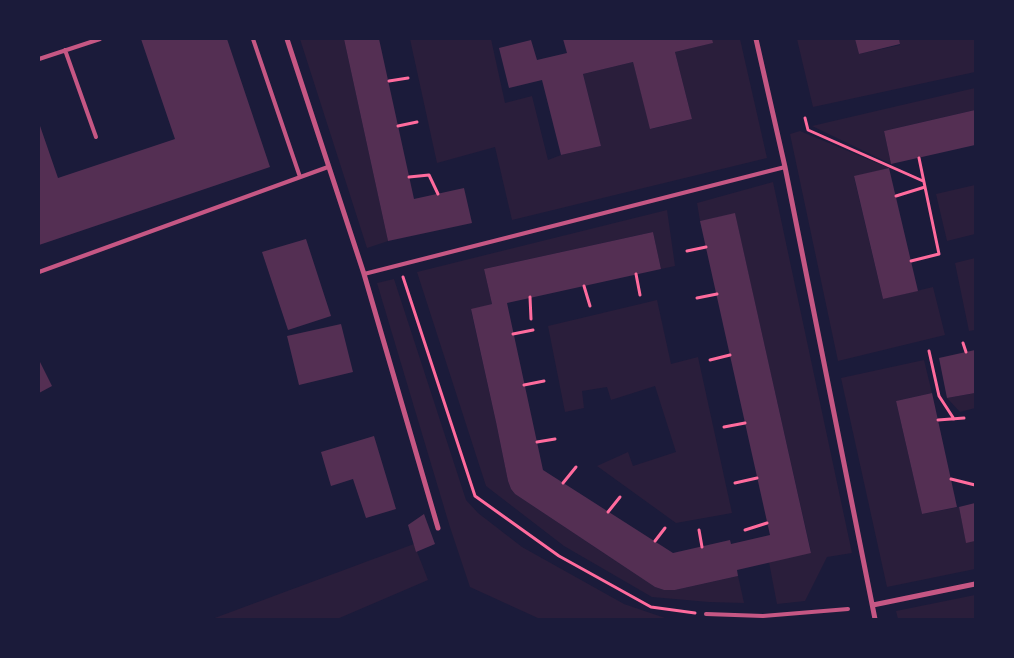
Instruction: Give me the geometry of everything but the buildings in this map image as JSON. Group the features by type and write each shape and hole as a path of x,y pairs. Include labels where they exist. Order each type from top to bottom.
{"street":[{"path":"287,39 364,274 438,528"},
{"path":"756,39 785,167 875,619"},
{"path":"873,605 975,584"}],"lane":[{"path":"39,59 100,39"},
{"path":"254,39 300,177"},
{"path":"65,50 96,137"},
{"path":"39,272 328,167"},
{"path":"364,274 785,167"},
{"path":"706,614 763,616 848,609"}],"path":[{"path":"389,81 408,78"},
{"path":"805,118 808,130 924,181"},
{"path":"398,126 417,122"},
{"path":"911,261 939,254 919,158"},
{"path":"409,177 429,175 438,194"},
{"path":"896,196 925,187"},
{"path":"687,251 706,247"},
{"path":"399,265 475,496 559,556 651,607 706,614"},
{"path":"636,274 640,295"},
{"path":"584,286 590,306"},
{"path":"697,298 717,294"},
{"path":"530,298 531,319"},
{"path":"514,334 533,330"},
{"path":"963,343 966,352"},
{"path":"929,350 939,396 954,419"},
{"path":"710,360 730,355"},
{"path":"524,385 544,381"},
{"path":"938,420 964,418"},
{"path":"724,427 745,423"},
{"path":"537,442 555,439"},
{"path":"563,483 576,467"},
{"path":"735,483 757,478"},
{"path":"951,479 975,485"},
{"path":"608,512 620,497"},
{"path":"745,530 767,523"},
{"path":"655,542 665,528"},
{"path":"698,530 702,547"}],"shaded area":[{"path":"300,39 344,39 388,241 367,248"},
{"path":"410,39 491,39 505,103 532,96 548,160 561,155 601,146 583,74 633,62 651,129 692,119 675,52 712,43 712,39 740,39 767,158 512,220 495,147 437,163"},
{"path":"797,39 855,39 859,54 900,45 899,39 975,39 975,72 813,107"},
{"path":"975,88 975,110 884,131 891,164 812,126"},
{"path":"800,131 889,168 854,177 883,299 933,287 945,335 838,361 790,134"},
{"path":"773,182 852,553 827,557 805,601 777,604 769,562 811,552 735,214 700,221 697,203"},
{"path":"975,185 975,234 947,241 936,194"},
{"path":"667,210 675,266 661,269 653,232 484,269 492,304 471,310 508,481 515,494 655,587 664,590 675,590 738,576 744,603 652,597 564,546 486,486 417,272"},
{"path":"975,258 975,330 969,331 955,263"},
{"path":"394,279 466,500 478,513 522,547 624,604 668,619 540,619 470,587 449,524 377,283"},
{"path":"657,300 671,364 698,357 732,513 676,523 597,466 628,452 633,466 676,452 655,386 611,400 607,387 582,391 584,408 565,412 548,326"},
{"path":"924,360 932,393 896,401 922,514 959,507 966,542 975,541 975,569 887,587 841,378"},
{"path":"975,393 975,408 960,412 947,398"},
{"path":"414,544 428,580 337,619 212,619"},
{"path":"975,595 975,619 898,619 896,611"}]}
